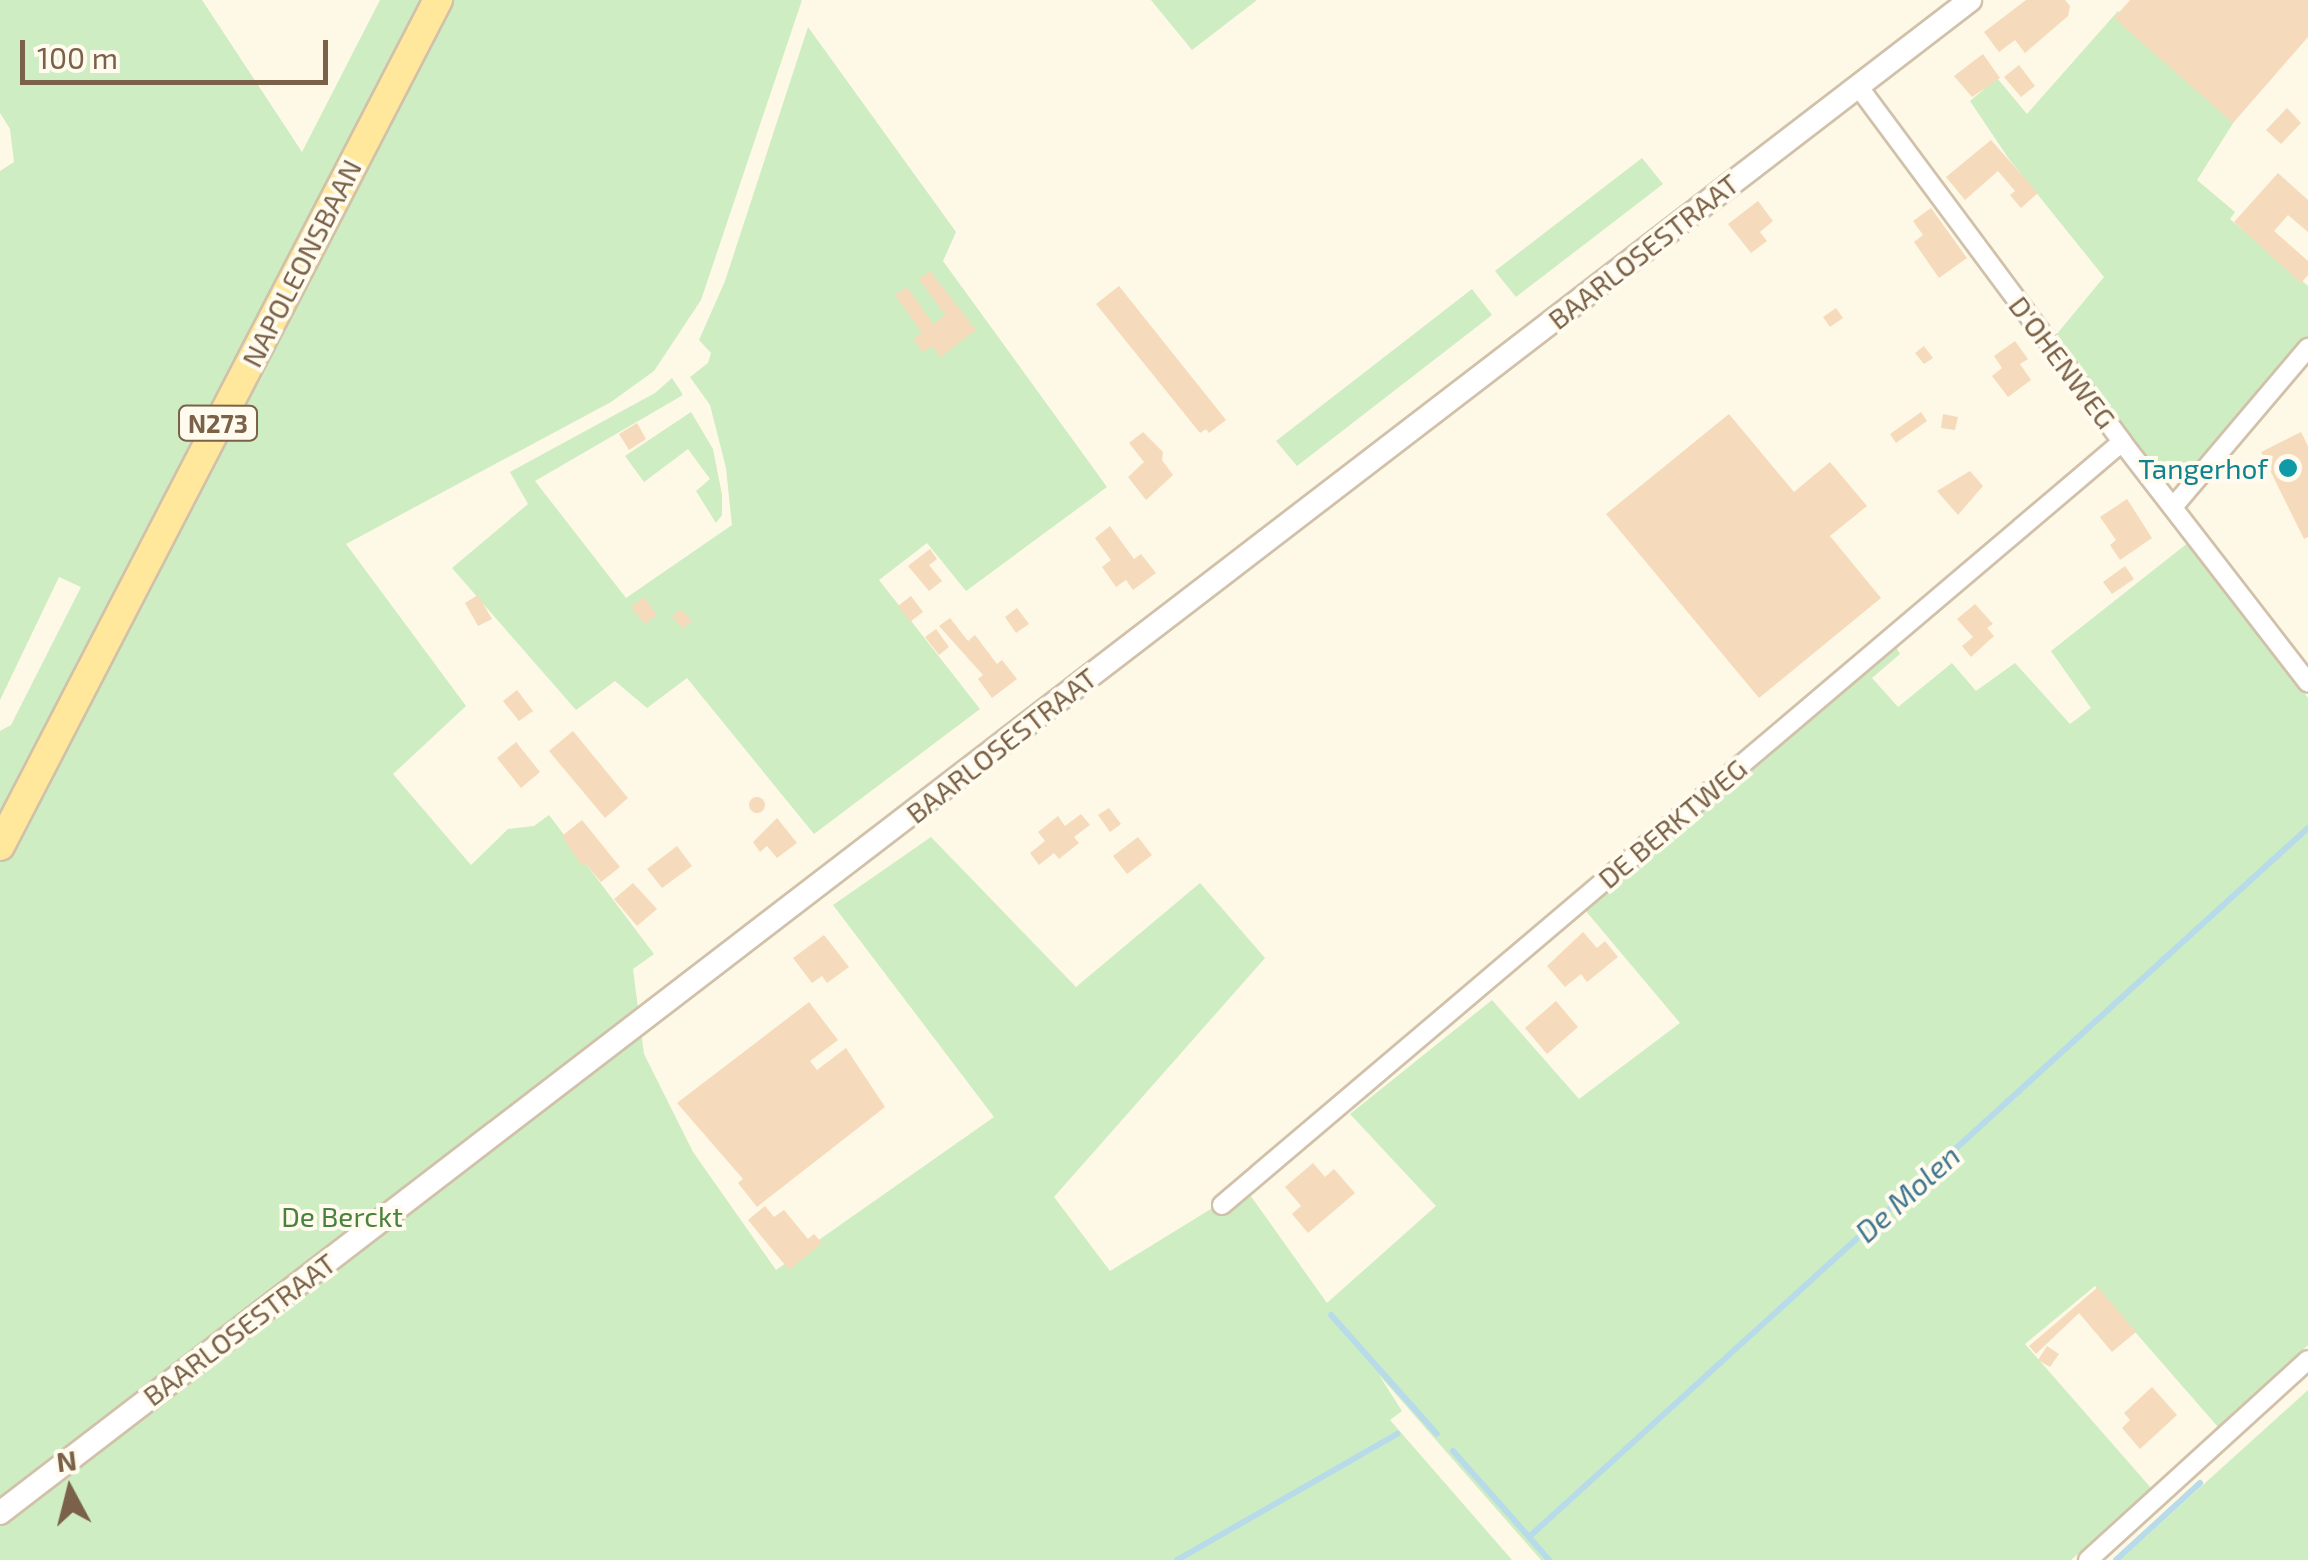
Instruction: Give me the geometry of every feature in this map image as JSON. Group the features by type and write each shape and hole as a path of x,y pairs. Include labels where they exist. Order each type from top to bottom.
{"main road":[{"name":"NAPOLEONSBAAN","path":"0,846 438,0"}],"street":[{"name":"BAARLOSESTRAAT","path":"0,1513 1970,0"},
{"name":"D'OHENWEG","path":"1858,86 2122,442 2308,682"},
{"path":"2173,507 2308,348"},
{"name":"DE BERKTWEG","path":"1222,1205 2122,442"},
{"path":"2088,1560 2308,1360"}],"green space":[{"name":"De Berckt","path":"0,0 202,0 302,152 380,0 421,0 84,660 448,0 802,0 701,300 654,371 611,402 346,544 466,706 393,774 471,865 508,829 534,826 549,815 654,954 633,969 644,1054 693,1152 776,1270 994,1117 833,905 931,837 1076,987 1200,883 1265,958 1054,1197 1110,1271 1245,1188 1327,1303 1436,1206 1350,1114 1492,1000 1579,1099 1680,1023 1585,910 1896,647 1900,654 1872,678 1898,707 1952,663 1976,691 2015,663 2070,724 2091,708 2051,651 2189,542 2308,698 2308,1345 2218,1427 2095,1286 2025,1344 2151,1488 2071,1560 1541,1560 1379,1375 1402,1411 1390,1420 1512,1560 0,1560 0,731 11,725 81,587 59,577 0,700 0,171 14,162 10,129 0,113"},
{"path":"1151,0 1257,0 1192,50"},
{"path":"2118,11 2237,117 2197,180 2235,212 2230,219 2308,286 2308,338 2182,482 2164,479 2056,335 2104,277 2009,159 1970,101 1997,78 2027,114"},
{"path":"808,27 956,232 943,261 1107,487 966,591 927,543 879,580 980,709 814,834 687,678 647,708 615,681 576,710 452,568 528,504 510,472 655,393 672,378 683,395 535,481 626,598 732,525 726,468 710,405 690,377 708,363 711,353 699,340 725,281"},
{"path":"1642,158 1663,184 1516,297 1495,271"},
{"path":"1472,289 1492,315 1297,466 1276,441"},
{"path":"691,412 713,449 722,495 722,515 716,523 696,491 710,479 688,449 644,482 625,456"},
{"path":"2308,1390 2308,1560 2120,1560"}],"building":[{"path":"2026,0 2065,0 2070,6 2068,16 2025,53 2015,40 1999,52 1984,32"},
{"path":"2130,0 2308,0 2308,37 2233,123 2114,18"},
{"path":"1983,54 2000,78 1972,97 1954,76"},
{"path":"2019,65 2035,86 2021,97 2004,77"},
{"path":"2287,108 2301,123 2281,144 2266,130"},
{"path":"1991,140 2038,193 2021,208 2010,195 2015,191 1998,171 1965,200 1946,177"},
{"path":"2278,173 2308,200 2308,232 2288,215 2274,231 2308,261 2308,275 2301,283 2234,222"},
{"path":"1758,201 1773,221 1760,232 1767,241 1751,253 1728,224"},
{"path":"1931,208 1967,258 1939,278 1914,242 1923,235 1913,221"},
{"path":"930,271 976,330 940,357 932,346 923,352 913,339 922,333 895,295 907,287 933,324 945,315 919,279"},
{"path":"1119,286 1226,420 1209,433 1206,429 1200,433 1096,304"},
{"path":"1836,308 1843,318 1830,327 1823,317"},
{"path":"2015,341 2028,359 2020,364 2031,380 2008,397 1992,376 2002,368 1994,356"},
{"path":"1924,346 1933,358 1924,364 1915,353"},
{"path":"1921,412 1927,421 1896,443 1890,434"},
{"path":"1729,414 1794,492 1830,462 1867,506 1830,536 1881,598 1759,698 1606,514"},
{"path":"1943,414 1958,417 1955,430 1941,428"},
{"path":"637,423 646,439 629,450 619,434"},
{"path":"1143,432 1163,452 1162,460 1173,475 1146,500 1128,477 1144,462 1129,443"},
{"name":"Tangerhof","path":"2301,432 2308,446 2308,537 2304,539 2261,452"},
{"path":"1970,471 1983,486 1958,515 1937,491"},
{"path":"2127,499 2152,538 2120,560 2110,545 2116,540 2100,517"},
{"path":"1110,526 1134,559 1141,554 1156,573 1133,590 1126,580 1116,587 1102,567 1111,560 1095,538"},
{"path":"930,549 937,559 929,565 942,581 929,591 908,566"},
{"path":"2125,566 2134,579 2112,594 2103,582"},
{"path":"478,595 492,619 478,626 465,603"},
{"path":"911,596 923,612 910,622 898,606"},
{"path":"644,597 657,615 645,624 631,607"},
{"path":"1975,604 1993,624 1987,628 1994,636 1971,657 1962,646 1973,637 1957,619"},
{"path":"1017,608 1029,624 1016,633 1005,617"},
{"path":"681,609 692,621 683,629 672,616"},
{"path":"950,618 968,641 975,635 997,664 1002,660 1017,679 992,698 978,679 983,675 939,626"},
{"path":"936,629 949,647 939,655 925,637"},
{"path":"517,690 533,711 519,721 503,701"},
{"path":"573,731 628,798 605,818 549,751"},
{"path":"516,742 540,772 521,788 497,758"},
{"path":"757,797 765,805 757,813 749,805"},
{"path":"1109,808 1121,824 1110,832 1098,815"},
{"path":"1081,814 1090,825 1074,837 1079,843 1059,859 1054,853 1039,865 1030,853 1045,841 1038,832 1058,816 1065,826"},
{"path":"777,818 797,843 777,858 767,846 760,852 753,842"},
{"path":"582,820 620,867 601,882 585,863 582,866 562,836"},
{"path":"1138,837 1152,855 1127,874 1113,856"},
{"path":"677,846 692,866 662,888 647,869"},
{"path":"633,883 657,909 637,926 614,899"},
{"path":"1583,932 1597,948 1605,941 1618,957 1587,982 1581,974 1565,987 1547,966"},
{"path":"824,935 849,967 827,983 822,976 812,983 793,958"},
{"path":"1556,1001 1578,1027 1547,1054 1525,1028"},
{"path":"809,1002 838,1040 810,1061 817,1070 846,1048 885,1107 757,1207 738,1183 743,1179 677,1103"},
{"path":"1313,1163 1325,1177 1334,1169 1355,1193 1308,1233 1292,1214 1301,1206 1285,1187"},
{"path":"765,1206 774,1217 784,1210 808,1239 814,1234 822,1243 789,1270 748,1220"},
{"path":"2098,1287 2136,1332 2112,1352 2079,1313 2036,1354 2029,1346"},
{"path":"2047,1346 2059,1354 2050,1367 2038,1360"},
{"path":"2152,1387 2177,1415 2140,1449 2122,1428 2130,1420 2124,1413"}],"waterway":[{"name":"De Molen","path":"1549,1560 1529,1537 2308,828"},
{"path":"1331,1315 1437,1434"},
{"path":"1177,1560 1397,1434"},
{"path":"1453,1451 1529,1537"},
{"path":"2116,1560 2200,1483"}],"place":[{"name":"Tangerhof","path":"2288,468"}]}
